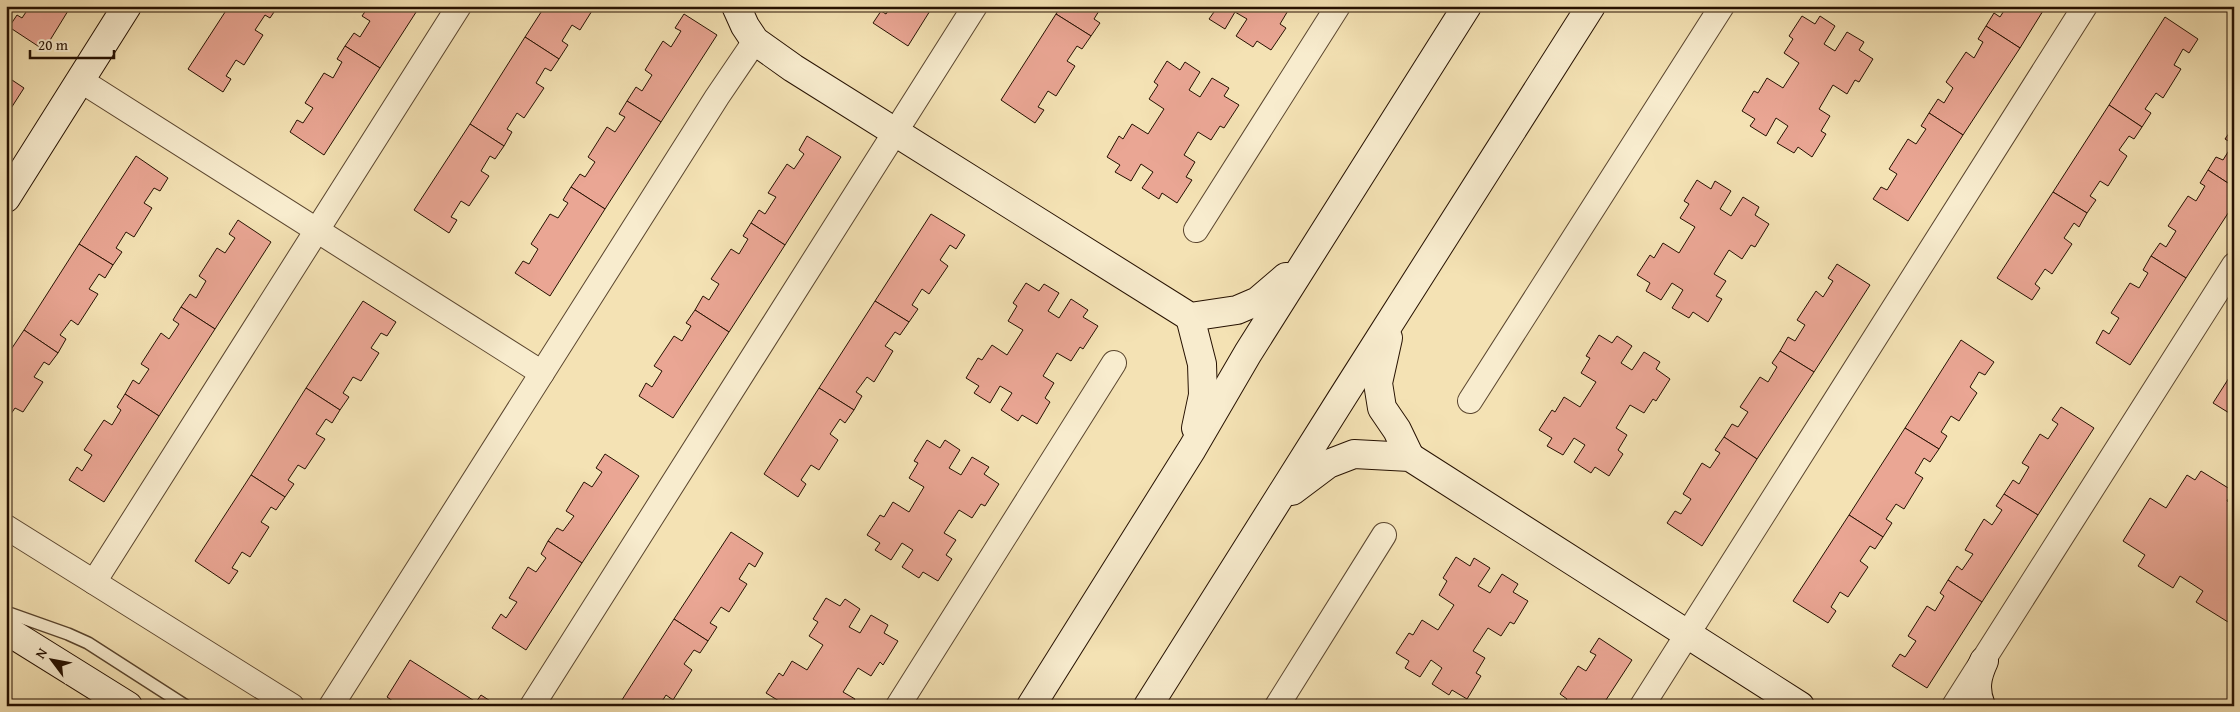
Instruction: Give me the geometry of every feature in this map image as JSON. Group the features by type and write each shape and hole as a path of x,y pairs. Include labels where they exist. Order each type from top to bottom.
{"street":[{"path":"6,198 127,6"},
{"path":"94,582 459,6"},
{"path":"736,6 745,26 755,41 793,68 1190,317 1237,310 1258,301 1306,260"},
{"path":"532,706 975,6"},
{"path":"1196,230 1338,6"},
{"path":"1031,706 1192,449 1248,353 1467,6"},
{"path":"1148,706 1394,314 1591,6"},
{"path":"1470,401 1722,6"},
{"path":"1642,706 1686,634 1724,580 2085,6"},
{"path":"331,706 755,41"},
{"path":"80,80 542,373"},
{"path":"1954,706 2234,265"},
{"path":"1394,314 1378,383 1382,408 1397,430 1410,457"},
{"path":"1190,317 1202,364 1203,396 1192,449"},
{"path":"898,706 1114,363"},
{"path":"1276,502 1328,464 1354,454 1410,457 1800,706"},
{"path":"6,526 292,706"},
{"path":"1277,706 1384,535"},
{"path":"6,630 128,706"},
{"path":"1981,706 1976,690 1978,674 1984,661"}],"lane":[{"path":"6,612 88,643 186,706"}],"building":[{"path":"30,6 71,6 44,50 9,27 17,15 22,18"},
{"path":"229,6 278,6 270,18 265,15 255,30 263,35 244,65 236,60 226,76 231,79 223,92 188,69"},
{"path":"369,6 420,6 380,68 345,46 354,33 360,37 370,21 362,16"},
{"path":"545,6 595,6 580,30 572,25 562,41 568,45 559,59 525,37"},
{"path":"891,6 933,6 908,46 873,23 881,11 886,14"},
{"path":"1061,6 1102,6 1094,19 1100,23 1091,36 1056,14"},
{"path":"1204,6 1284,6 1289,9 1280,24 1286,28 1271,50 1257,41 1253,47 1236,36 1247,19 1235,12 1225,29 1209,19 1214,12"},
{"path":"2007,6 2046,6 2020,48 1986,26 1994,13 2000,17"},
{"path":"684,14 717,35 661,122 627,101 636,87 642,91 652,75 645,70 663,41 671,47 681,31 675,28"},
{"path":"1056,14 1091,36 1082,49 1077,46 1067,61 1075,66 1056,96 1048,91 1038,107 1044,110 1035,123 1001,100"},
{"path":"1802,16 1815,24 1820,16 1835,26 1824,44 1835,51 1847,32 1864,42 1859,50 1873,59 1859,82 1855,80 1847,94 1833,85 1819,109 1830,116 1821,131 1826,134 1812,157 1798,147 1794,153 1777,143 1788,126 1776,118 1766,136 1750,126 1755,119 1742,111 1754,91 1758,93 1767,78 1783,88 1799,63 1784,53 1793,39 1789,36"},
{"path":"2165,17 2198,39 2189,53 2183,49 2174,65 2181,69 2163,98 2156,93 2145,109 2151,113 2142,127 2109,105"},
{"path":"1986,26 2020,48 1963,135 1929,113 1938,99 1944,103 1953,88 1946,82 1966,52 1974,58 1983,42 1978,39"},
{"path":"525,37 559,59 551,71 545,68 536,83 544,88 524,118 517,113 507,129 512,132 504,146 470,124"},
{"path":"345,46 380,68 324,155 290,132 297,120 303,123 313,108 305,103 324,73 333,78 342,62 337,59"},
{"path":"1167,61 1180,70 1185,62 1200,72 1189,90 1200,97 1212,78 1229,88 1224,96 1239,105 1224,128 1220,126 1211,140 1198,132 1184,155 1195,162 1186,177 1192,180 1177,203 1162,193 1159,199 1142,188 1153,172 1141,164 1131,181 1115,172 1120,165 1107,157 1119,136 1123,139 1132,124 1148,134 1164,109 1149,99 1158,85 1154,82"},
{"path":"6,76 24,88 6,116"},
{"path":"627,101 661,122 605,209 571,187 580,174 585,177 595,162 588,157 607,127 615,132 625,117 619,114"},
{"path":"2109,105 2142,127 2134,139 2129,136 2119,150 2127,156 2108,186 2100,181 2090,196 2096,200 2087,213 2053,192"},
{"path":"1929,113 1963,135 1908,221 1873,199 1881,187 1887,190 1897,174 1889,169 1908,139 1916,144 1926,129 1921,126"},
{"path":"470,124 504,146 495,159 490,156 481,171 489,176 469,206 461,201 451,217 457,220 449,233 414,210"},
{"path":"2234,126 2234,187 2208,170 2216,157 2223,160 2233,144 2225,139"},
{"path":"807,136 841,157 785,245 751,223 759,210 765,214 776,197 768,193 787,164 794,169 804,154 799,150"},
{"path":"136,156 168,178 160,191 154,188 144,203 152,208 134,237 126,232 116,248 122,252 113,265 79,244"},
{"path":"2208,170 2234,187 2234,204 2186,278 2151,256 2160,243 2166,247 2176,231 2168,226 2188,196 2196,201 2205,186 2200,183"},
{"path":"1697,180 1711,189 1715,181 1731,191 1720,209 1731,216 1743,197 1759,207 1755,215 1769,224 1755,247 1751,245 1742,259 1729,250 1714,274 1726,281 1716,296 1722,299 1708,322 1693,312 1689,318 1672,308 1683,290 1672,283 1661,300 1646,291 1650,283 1637,275 1650,255 1654,258 1663,243 1679,253 1695,227 1680,218 1689,204 1684,201"},
{"path":"571,187 605,209 550,296 515,273 523,261 529,264 538,249 531,244 550,214 558,218 568,203 563,200"},
{"path":"2053,192 2087,213 2079,227 2074,223 2064,238 2072,244 2052,274 2045,269 2035,284 2040,288 2032,300 1997,278"},
{"path":"931,214 965,235 956,249 950,245 940,260 948,266 929,294 922,289 912,305 918,309 909,322 875,301"},
{"path":"238,220 271,242 215,329 181,307 190,294 196,298 206,281 199,276 217,248 225,253 235,238 229,234"},
{"path":"751,223 785,245 729,332 695,310 703,296 709,300 719,284 711,279 731,249 739,254 748,239 743,236"},
{"path":"79,244 113,265 105,278 99,274 89,289 98,294 78,325 71,320 60,335 66,339 58,353 24,330"},
{"path":"2151,256 2186,278 2130,365 2096,343 2103,330 2109,334 2119,318 2111,313 2130,283 2139,288 2148,273 2143,270"},
{"path":"1837,264 1870,285 1814,372 1780,351 1788,337 1795,341 1805,325 1797,320 1816,291 1823,297 1833,281 1828,278"},
{"path":"1026,283 1039,291 1044,284 1059,293 1048,311 1059,318 1071,299 1088,310 1083,317 1098,326 1083,349 1080,347 1071,361 1057,353 1043,376 1054,383 1045,398 1050,402 1037,424 1022,415 1018,421 1001,410 1012,393 1000,386 990,403 974,393 979,386 966,378 978,358 982,360 992,345 1007,355 1023,330 1008,321 1017,306 1013,303"},
{"path":"363,301 396,322 387,336 381,333 371,348 379,353 361,381 353,377 343,393 349,397 340,410 306,388"},
{"path":"875,301 909,322 900,335 895,332 885,346 893,351 874,382 867,377 856,392 862,396 854,410 819,388"},
{"path":"181,307 215,329 159,416 125,394 133,380 139,384 149,369 141,364 161,333 169,339 179,324 173,320"},
{"path":"695,310 729,332 673,418 639,396 646,383 652,387 662,371 654,366 674,336 682,341 691,326 686,323"},
{"path":"24,330 58,353 49,365 44,362 34,377 43,382 23,412 15,408 6,421 6,357"},
{"path":"1599,335 1612,343 1617,336 1632,346 1621,363 1632,370 1644,352 1660,362 1656,369 1670,379 1656,401 1653,399 1644,413 1630,405 1616,428 1627,435 1618,450 1623,454 1609,476 1595,467 1591,473 1574,462 1585,445 1574,438 1563,455 1547,446 1552,438 1539,430 1552,410 1555,412 1564,397 1580,407 1596,382 1581,373 1590,358 1586,356"},
{"path":"1961,340 1994,362 1985,375 1979,372 1970,387 1977,393 1959,421 1951,416 1941,432 1947,436 1939,449 1905,428"},
{"path":"1780,351 1814,372 1757,459 1724,437 1732,424 1738,427 1748,412 1740,407 1760,377 1768,382 1777,367 1772,363"},
{"path":"2234,370 2234,416 2213,403"},
{"path":"306,388 340,410 332,423 326,419 316,434 325,439 305,469 298,465 288,480 294,484 285,497 251,475"},
{"path":"819,388 854,410 845,423 840,419 830,434 838,440 819,470 811,465 801,480 806,484 798,497 764,474"},
{"path":"125,394 159,416 104,502 69,480 77,467 82,471 92,455 84,450 104,420 112,425 121,410 117,407"},
{"path":"2061,407 2094,428 2038,515 2004,494 2013,480 2019,484 2029,467 2022,463 2040,434 2048,439 2058,424 2052,420"},
{"path":"1905,428 1939,449 1930,462 1924,458 1915,473 1923,478 1904,509 1896,504 1886,519 1892,523 1883,537 1849,515"},
{"path":"1724,437 1757,459 1702,546 1667,523 1675,511 1681,514 1691,499 1683,494 1702,463 1710,468 1720,453 1715,450"},
{"path":"927,440 940,448 945,440 960,450 949,468 961,475 972,457 989,467 984,474 999,484 985,506 981,504 972,518 959,510 944,533 956,540 946,555 952,559 938,581 923,572 919,578 902,567 913,550 902,543 891,560 875,550 880,543 867,535 880,515 884,517 893,502 909,512 924,487 909,478 918,463 914,461"},
{"path":"605,454 639,476 582,563 548,541 557,528 563,531 574,516 566,511 584,482 592,487 602,472 596,468"},
{"path":"2201,471 2233,491 2227,501 2234,505 2234,612 2228,622 2196,602 2203,591 2180,576 2173,588 2138,566 2145,555 2123,541 2150,498 2166,508 2187,475 2195,480"},
{"path":"251,475 285,497 276,510 271,507 261,522 269,527 250,557 242,552 232,568 238,571 229,584 195,561"},
{"path":"2004,494 2038,515 1982,602 1948,580 1957,566 1962,570 1973,554 1965,550 1984,519 1992,525 2002,510 1996,506"},
{"path":"1849,515 1883,537 1875,549 1870,546 1860,561 1868,567 1848,597 1840,592 1831,607 1836,611 1828,623 1793,601"},
{"path":"731,532 763,553 755,567 749,563 739,579 747,584 729,612 721,607 710,623 717,627 708,641 674,619"},
{"path":"548,541 582,563 526,650 492,628 501,614 506,618 517,602 509,598 528,567 536,572 546,558 541,554"},
{"path":"1456,557 1470,566 1474,558 1490,568 1478,586 1490,593 1502,574 1518,584 1513,592 1528,601 1514,624 1510,622 1501,636 1488,628 1473,651 1485,658 1476,673 1481,676 1467,699 1452,690 1449,695 1432,684 1442,668 1431,660 1420,677 1405,668 1409,661 1396,653 1409,633 1413,635 1422,620 1438,630 1454,605 1439,595 1447,581 1443,578"},
{"path":"1948,580 1982,602 1927,688 1892,666 1900,654 1905,657 1916,641 1908,636 1927,606 1935,611 1944,596 1940,593"},
{"path":"826,598 840,606 845,599 860,609 849,627 860,633 871,615 888,625 884,633 898,641 883,665 880,662 871,676 858,668 843,692 855,699 851,706 808,706 801,701 798,706 777,706 779,701 766,693 779,673 783,676 792,661 807,670 823,645 809,636 818,622 813,619"},
{"path":"674,619 708,641 700,653 694,650 684,664 692,670 673,700 666,695 659,706 618,706"},
{"path":"1599,638 1632,660 1602,706 1563,706 1567,699 1560,694 1578,666 1586,671 1596,655 1590,652"},
{"path":"410,660 476,702 481,695 498,706 400,706 387,697"}]}
